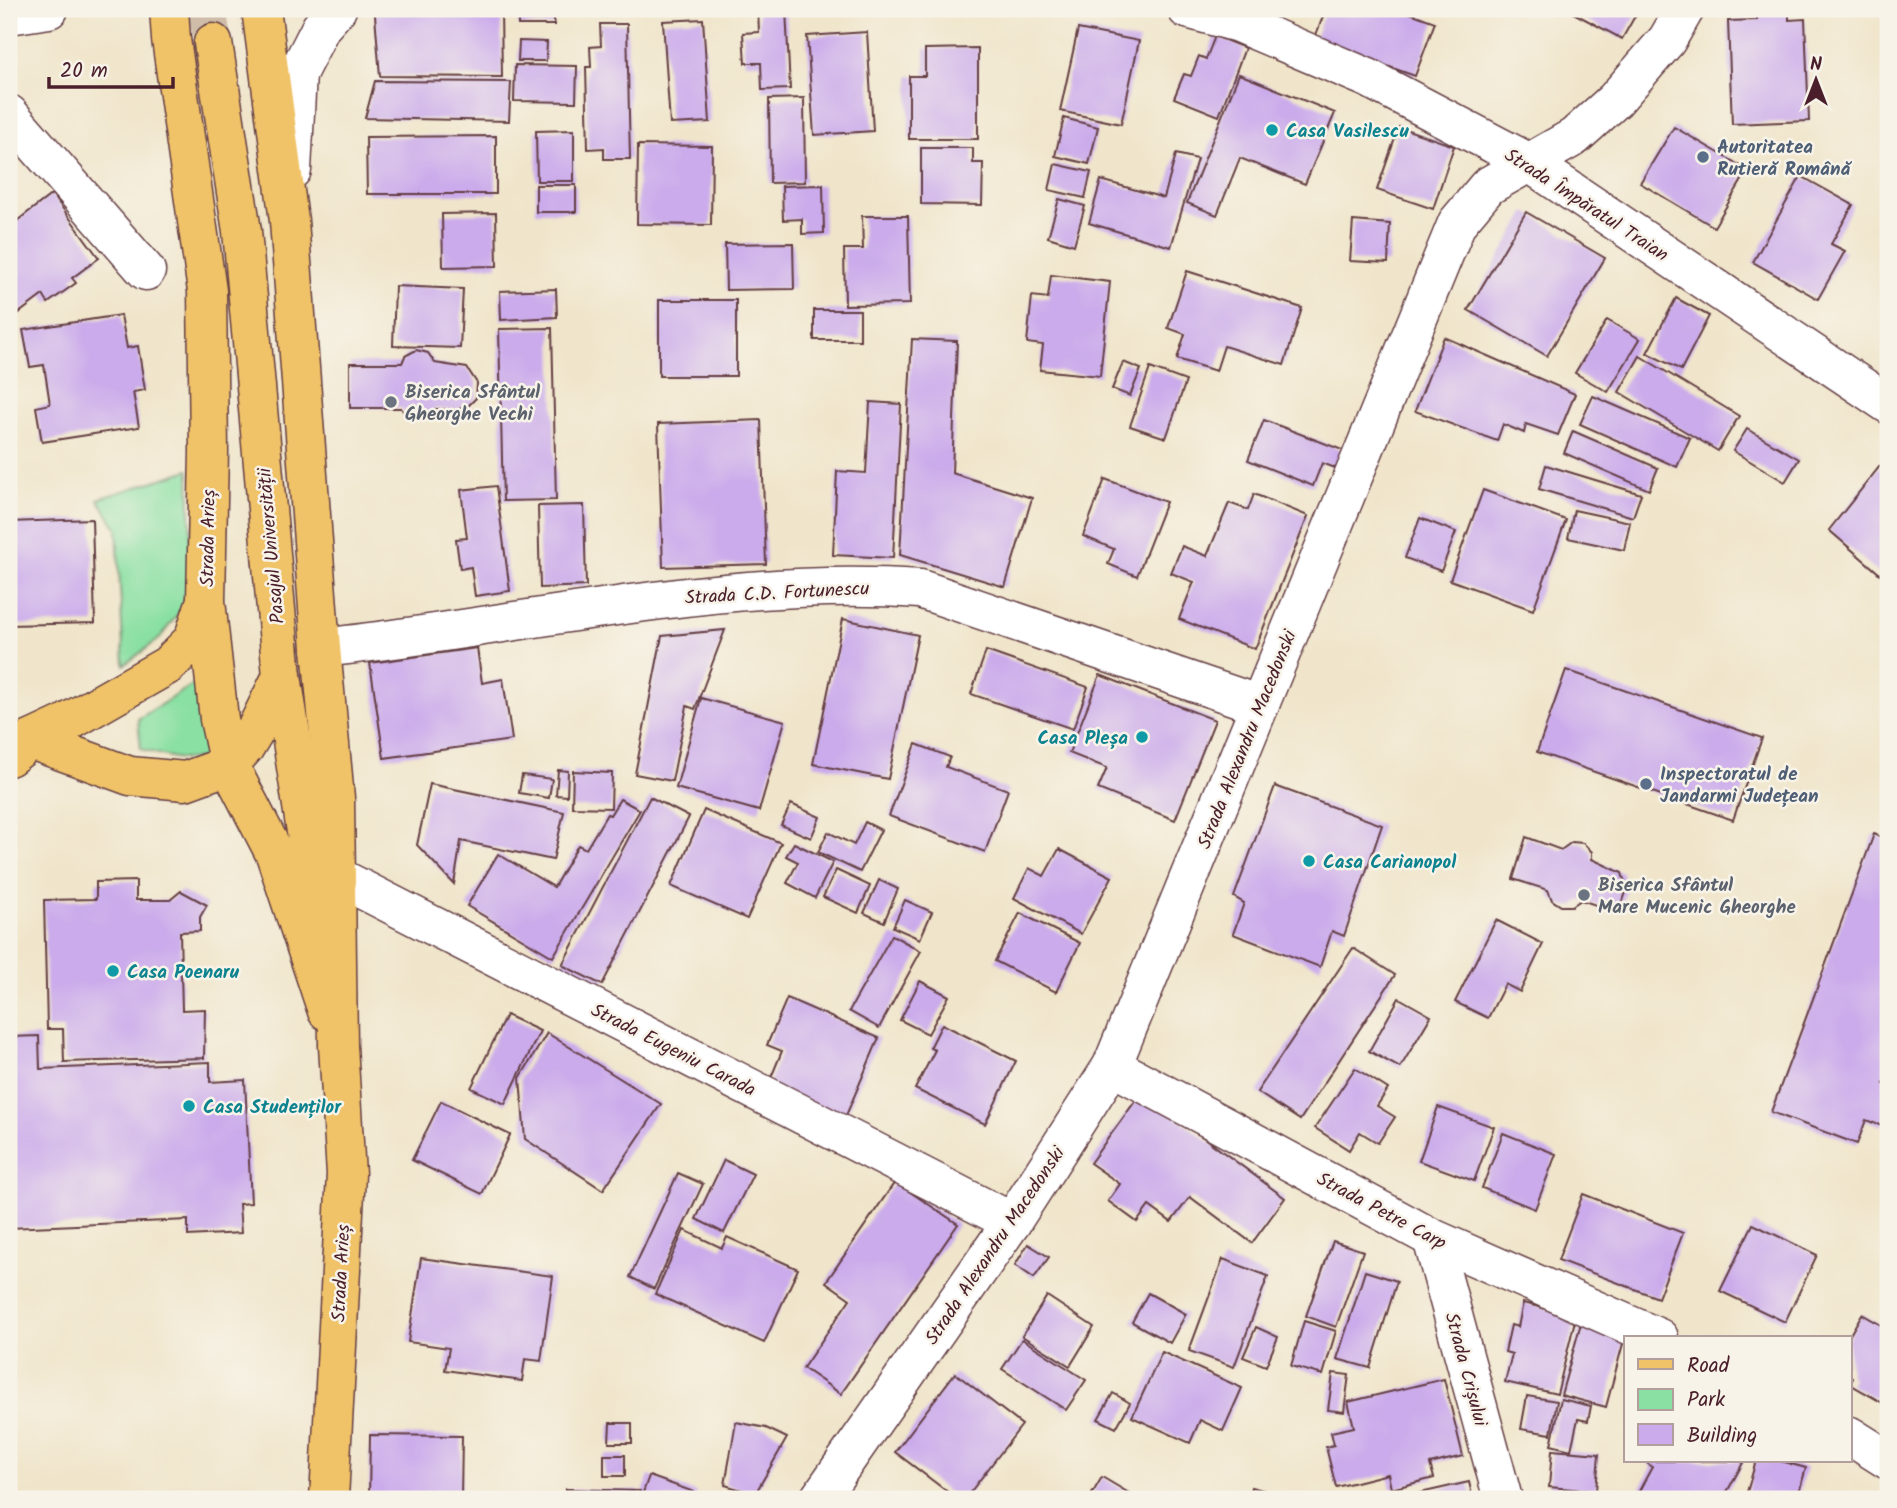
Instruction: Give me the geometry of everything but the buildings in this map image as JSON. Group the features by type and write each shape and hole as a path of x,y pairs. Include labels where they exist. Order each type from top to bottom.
{"main road":[{"name":"Strada Arieș","path":"169,9 207,291 209,451 206,601 219,719 229,765 275,854 338,1046"},
{"name":"Strada Arieș","path":"261,9 289,221 335,798 338,1046 346,1174 328,1499"},
{"name":"Pasajul Universității","path":"213,43 242,231 282,676 338,1046"},
{"path":"16,743 63,725 168,666 193,640 206,601"},
{"path":"16,743 130,776 185,782 229,765 245,747 257,727 282,676"}],"street":[{"path":"9,15 50,9"},
{"path":"289,221 298,74 321,27 337,9"},
{"name":"Strada Împăratul Traian","path":"1187,9 1238,23 1368,78 1528,162 1888,404"},
{"name":"Strada Alexandru Macedonski","path":"826,1497 1012,1222 1112,1066 1457,223 1488,186 1574,138 1615,100 1667,40 1685,9"},
{"path":"9,114 146,271"},
{"name":"Strada C.D. Fortunescu","path":"321,648 411,638 682,597 804,586 880,586 919,589 1260,705"},
{"name":"Strada Eugeniu Carada","path":"336,876 1012,1222"},
{"name":"Strada Petre Carp","path":"1112,1066 1432,1238 1654,1336"},
{"name":"Strada Crișului","path":"1432,1238 1503,1499"},
{"path":"1852,1437 1888,1460"}],"green space":[{"path":"189,470 192,595 159,639 124,665 117,528 98,499"},
{"path":"197,682 211,754 185,759 141,749 138,719"}],"tunnel":[{"path":"207,9 213,43"}],"place":[{"name":"Casa Vasilescu","path":"1272,130"},
{"name":"Autoritatea Rutieră Română","path":"1703,157"},
{"name":"Biserica Sfântul Gheorghe Vechi","path":"391,402"},
{"name":"Casa Pleșa","path":"1142,737"},
{"name":"Inspectoratul de Jandarmi Județean","path":"1646,784"},
{"name":"Casa Carianopol","path":"1309,861"},
{"name":"Biserica Sfântul Mare Mucenic Gheorghe","path":"1584,895"},
{"name":"Casa Poenaru","path":"113,971"},
{"name":"Casa Studenților","path":"189,1106"}]}
